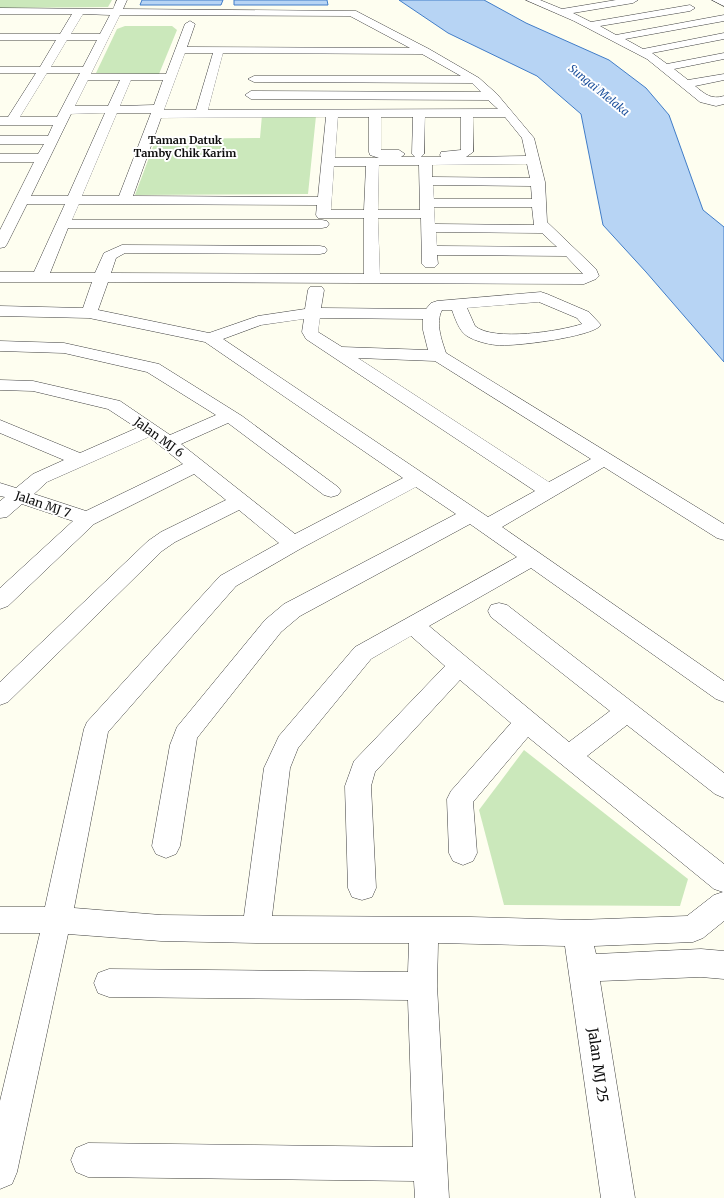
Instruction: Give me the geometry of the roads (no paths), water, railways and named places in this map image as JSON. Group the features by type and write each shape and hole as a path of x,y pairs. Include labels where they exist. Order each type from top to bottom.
{"street":[{"path":"0,244 5,223 22,200 122,0"},
{"path":"535,0 591,25 642,52 704,99 720,101 724,114"},
{"path":"563,12 633,0"},
{"path":"672,0 721,20"},
{"path":"717,0 724,3"},
{"path":"591,25 690,8"},
{"path":"1,72 42,12"},
{"path":"2,14 42,12 352,13 375,31"},
{"path":"6,121 43,70 79,12"},
{"path":"246,25 249,12"},
{"path":"615,38 721,20"},
{"path":"110,24 124,24"},
{"path":"124,201 180,50 189,37 194,24 175,24"},
{"path":"0,277 101,277 317,284 372,279 584,279 591,276 591,272 544,229 540,223 538,182 528,138 493,96 475,80 425,50 400,38 352,25"},
{"path":"642,52 724,36"},
{"path":"0,37 103,37"},
{"path":"180,50 425,50"},
{"path":"201,114 219,50"},
{"path":"248,114 258,50"},
{"path":"664,68 724,56"},
{"path":"429,66 453,66"},
{"path":"1,72 43,70 127,77 170,77"},
{"path":"40,277 72,200 127,77"},
{"path":"686,84 724,77"},
{"path":"254,79 475,80"},
{"path":"251,95 493,96"},
{"path":"6,121 113,109 201,114 508,113"},
{"path":"332,113 317,284 310,332 337,352 549,491"},
{"path":"375,113 375,152 380,154 422,157 533,160"},
{"path":"419,113 422,157 426,182 429,250 432,279"},
{"path":"328,162 373,162 465,154 467,152 467,113"},
{"path":"0,140 52,140"},
{"path":"0,158 43,158"},
{"path":"372,279 371,214 373,162"},
{"path":"426,182 538,182"},
{"path":"22,200 184,201 323,213 428,215 544,229"},
{"path":"174,249 184,201"},
{"path":"428,215 538,203"},
{"path":"62,224 180,224 323,213"},
{"path":"89,313 109,256 115,251 122,249 320,250"},
{"path":"429,250 569,252"},
{"path":"439,356 434,342 430,314 432,309 438,306 541,297 583,315 593,325 575,332 499,340 474,333 469,329 458,305"},
{"path":"0,311 89,313 210,338 418,478 724,693"},
{"path":"210,338 258,321 313,313 430,314"},
{"path":"0,346 64,348 141,364 163,374 229,416 331,491"},
{"path":"337,352 439,356 603,460 724,534"},
{"name":"Jalan MJ 6","path":"0,385 33,386 114,405 151,429 293,544"},
{"path":"168,443 229,416"},
{"path":"0,426 80,460"},
{"path":"0,512 40,478 151,429"},
{"path":"166,846 182,745 186,734 273,626 292,610 480,521 549,491 603,460"},
{"path":"0,601 86,519 196,465"},
{"path":"0,1172 4,1133 57,920 96,729 228,581 293,544 418,478"},
{"name":"Jalan MJ 7","path":"0,489 86,519"},
{"path":"0,696 155,546 168,537 241,501"},
{"path":"256,930 277,768 288,743 362,653 532,558"},
{"path":"499,611 724,787"},
{"path":"412,624 527,722 724,880"},
{"path":"362,888 358,786 363,768 460,666"},
{"path":"569,756 627,712"},
{"path":"463,853 460,799 527,722"},
{"path":"0,920 57,920 161,928 578,933 693,929 724,904"},
{"path":"424,930 422,986 432,1198"},
{"name":"Jalan MJ 25","path":"578,933 618,1198"},
{"path":"584,968 701,963 724,965"},
{"path":"109,983 422,986"},
{"path":"88,1160 430,1164"}],"water":[{"path":"142,0 223,0 221,5 140,5"},
{"path":"234,0 327,0 328,5 234,5"},
{"name":"Sungai Melaka","path":"399,0 484,0 526,23 609,60 646,88 669,115 703,210 724,227 724,362 603,225 581,114 537,76 448,33"}],"district":[{"name":"Taman Datuk Tamby Chik Karim","path":"185,146"}]}
